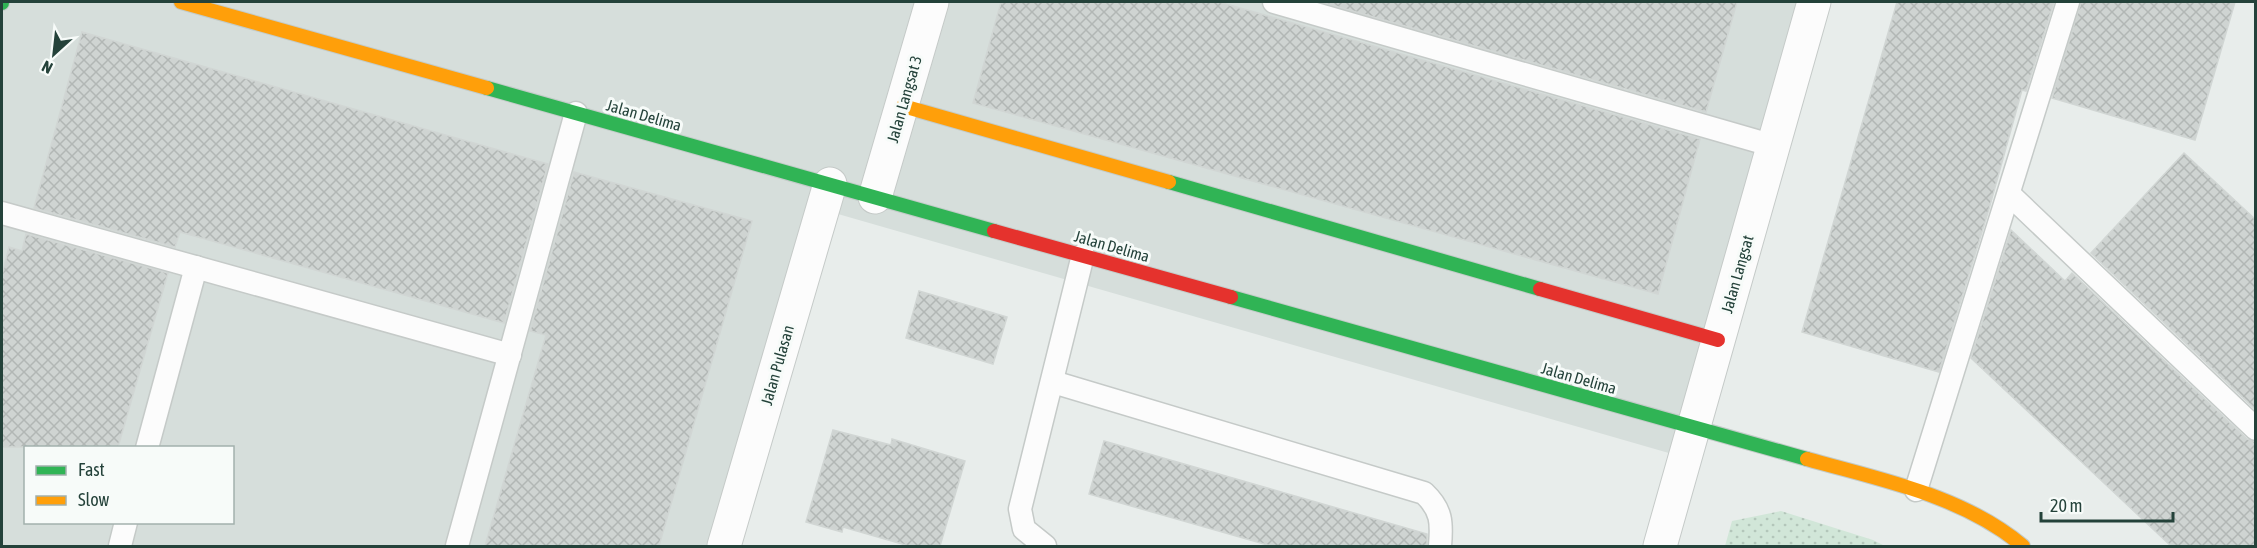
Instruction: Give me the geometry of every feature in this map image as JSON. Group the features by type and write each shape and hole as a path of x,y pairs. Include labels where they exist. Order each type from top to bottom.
{"street":[{"name":"Jalan Delima","path":"181,2 1916,490 1966,508 2023,546"},
{"name":"Jalan Langsat 3","path":"875,197 932,2"},
{"name":"Jalan Langsat","path":"1659,546 1814,2"},
{"path":"903,106 1719,340"},
{"name":"Jalan Pulasan","path":"724,546 830,184"}],"lane":[{"path":"1274,2 1774,146"},
{"path":"1916,490 2068,2"},
{"path":"457,546 576,113"},
{"path":"2009,195 2256,429"},
{"path":"2,213 510,355"},
{"path":"1045,546 1024,529 1020,509 1083,255"},
{"path":"147,446 196,267"},
{"path":"1053,382 1424,493 1436,504 1442,520 1440,546"},
{"path":"120,546 126,524"}],"shaded area":[{"path":"2,2 1831,2 1700,462 838,214 739,546 2,546"}],"green space":[{"path":"1781,511 1873,540 1885,546 1725,546 1732,521"}],"building":[{"path":"1001,2 1219,2 1700,139 1658,294 973,103"},
{"path":"1321,2 1737,2 1706,112"},
{"path":"1897,2 2054,2 2026,91 2022,90 1989,209 1939,372 1802,332"},
{"path":"2081,2 2235,2 2195,140 2052,98"},
{"path":"82,32 548,164 504,323 180,232 175,247 34,208"},
{"path":"2184,153 2256,220 2256,410 2091,253"},
{"path":"574,172 752,221 659,546 485,546 546,335 530,331"},
{"path":"2011,230 2065,281 2072,273 2247,439 2256,442 2256,546 2171,546 1971,358"},
{"path":"26,234 168,273 118,446 2,447 2,275 9,247 22,251"},
{"path":"919,291 1007,317 993,364 906,338"},
{"path":"833,430 891,445 892,439 965,461 940,546 909,546 843,527 842,532 806,522"},
{"path":"1104,441 1427,534 1427,546 1271,546 1089,494"}],"traffic: fast":[{"path":"487,88 994,231"},
{"path":"1169,182 1540,289"},
{"path":"1231,297 1807,459"}],"traffic: slow":[{"path":"181,2 487,88"},
{"path":"903,106 1169,182"},
{"path":"1807,459 1920,491 1974,514 1999,528 2023,546"}],"traffic: jam":[{"path":"994,231 1231,297"},
{"path":"1540,289 1718,340"}]}
